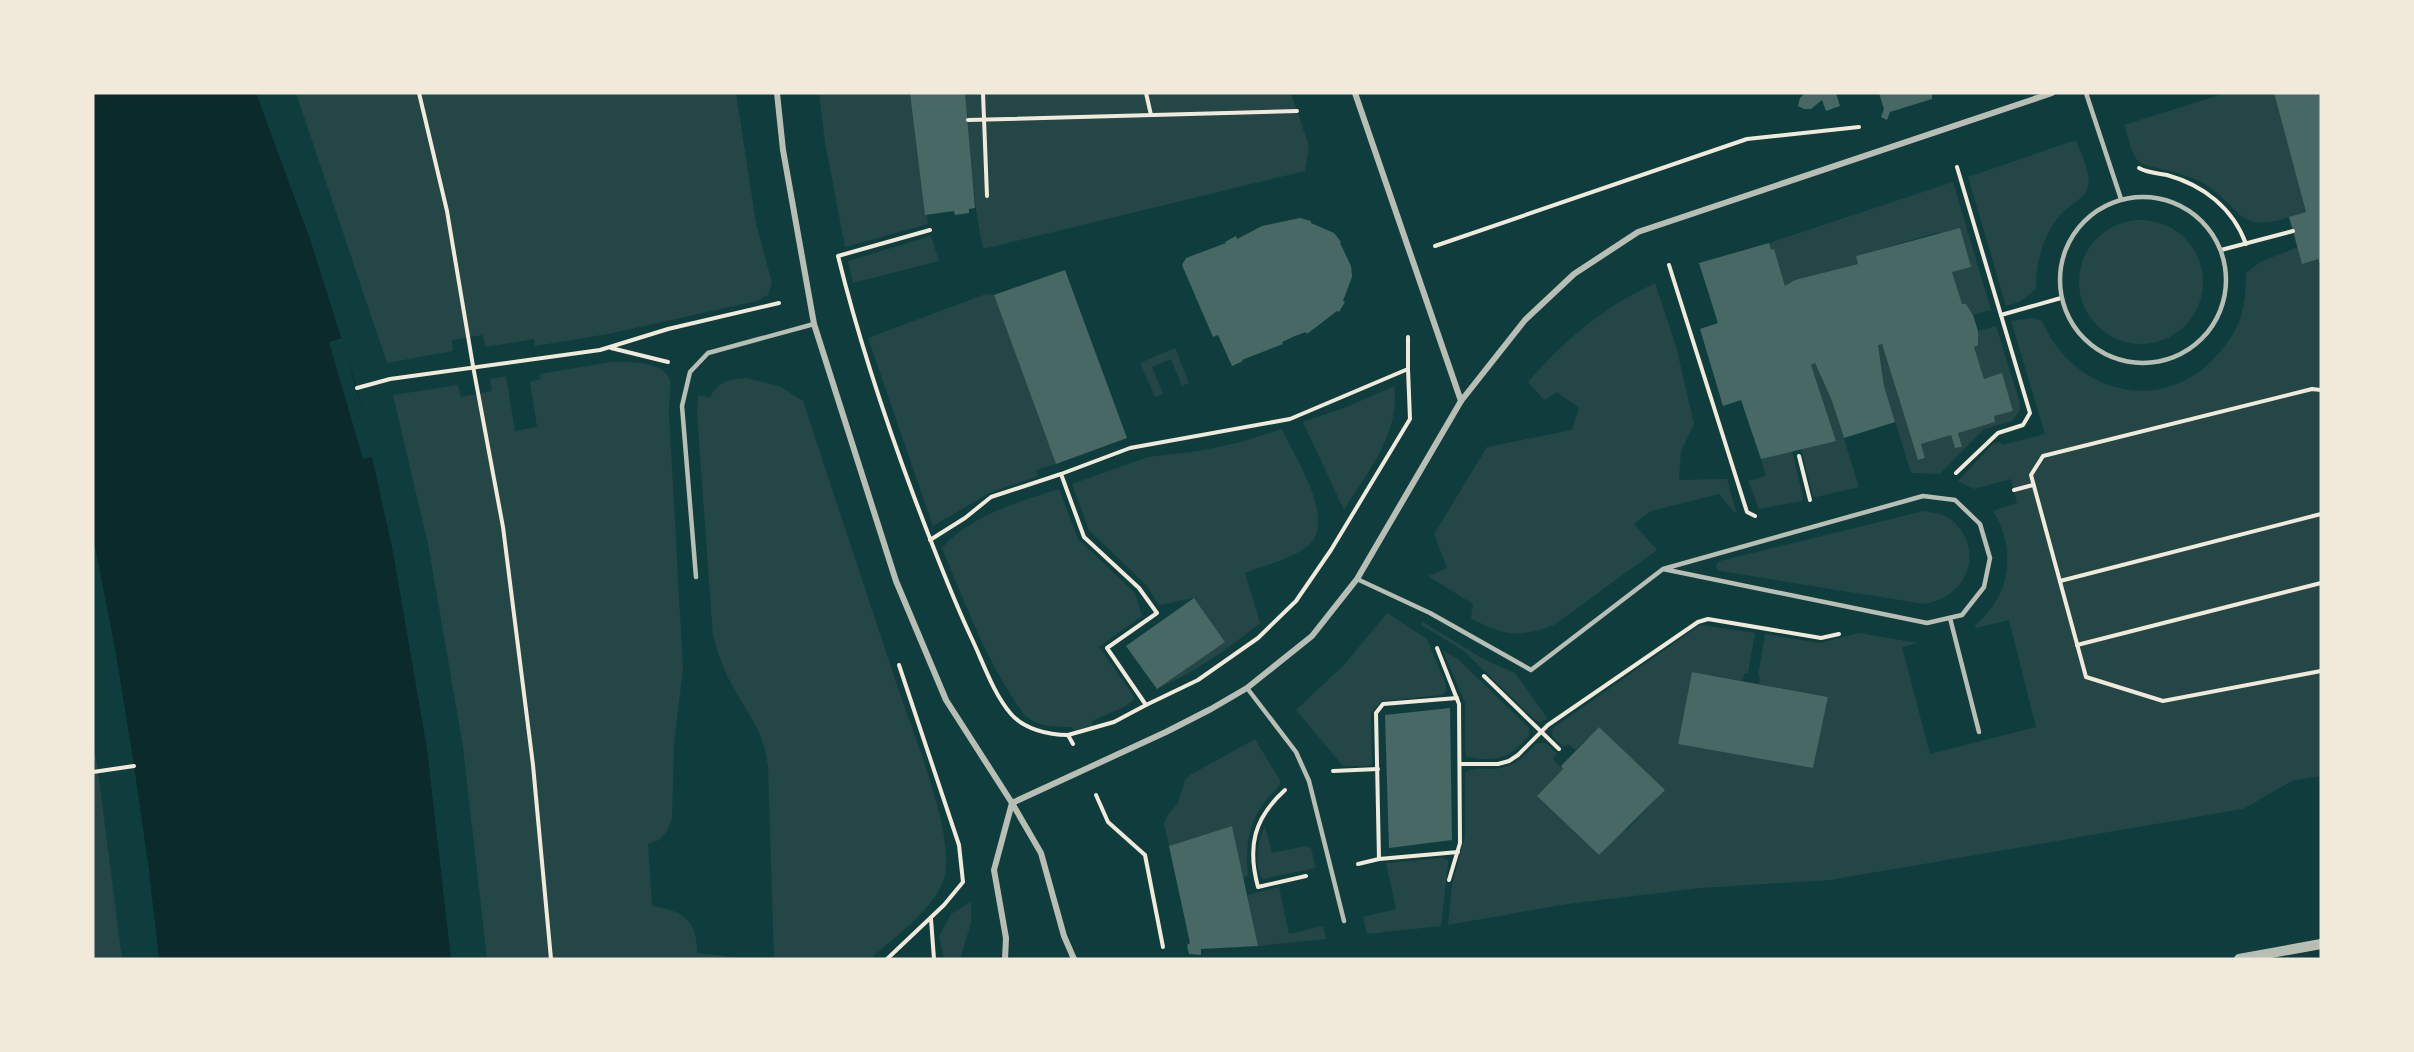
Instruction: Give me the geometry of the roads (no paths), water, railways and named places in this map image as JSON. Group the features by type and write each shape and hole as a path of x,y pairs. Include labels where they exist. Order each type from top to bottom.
{"street":[{"path":"777,93 783,150 814,324 896,581 946,700 1041,853 1064,936 1074,959"},
{"path":"1355,93 1461,401"},
{"path":"1012,803 1166,732 1247,688 1312,636 1357,579 1461,401 1525,320 1574,274 1638,232 2052,93"},
{"path":"1005,959 1006,938 994,870 1012,803"},
{"path":"2239,959 2321,944"}],"lane":[{"path":"2086,93 2121,199"},
{"path":"2152,197 2182,206 2206,225 2221,250 2227,282 2220,312 2204,338 2179,356 2149,363 2118,360 2091,345 2070,323 2061,298 2060,263 2072,234 2094,212 2121,199 2152,197"},
{"path":"696,577 682,413 690,372 708,353 814,324"},
{"path":"1357,579 1430,613 1531,670 1663,569 1923,496 1955,500 1980,524 1990,558 1984,587 1962,615 1927,623 1663,569"},
{"path":"1950,618 1979,732"},
{"path":"1247,688 1296,752 1309,782 1344,921"}]}
